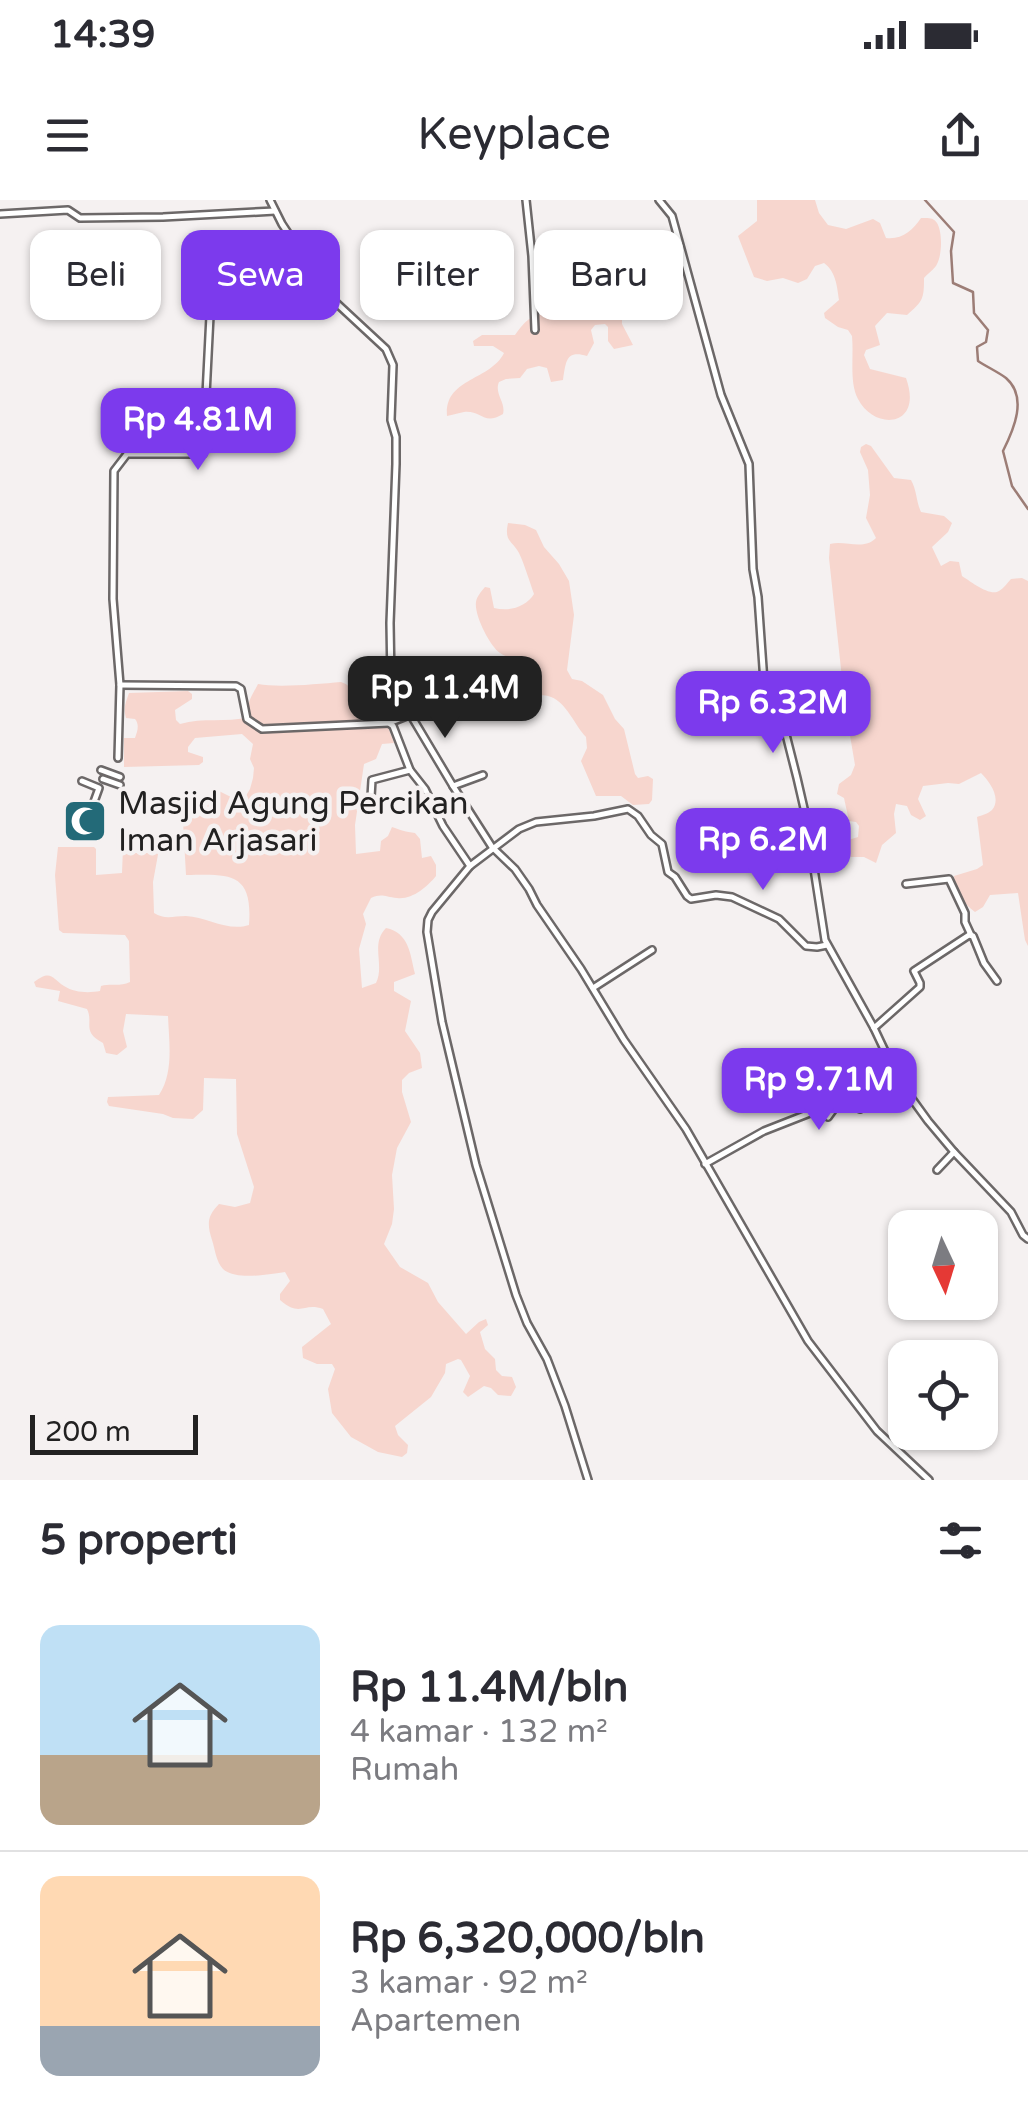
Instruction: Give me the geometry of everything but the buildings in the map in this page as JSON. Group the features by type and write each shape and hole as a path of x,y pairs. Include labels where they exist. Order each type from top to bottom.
{"street":[{"path":"270,200 287,230"},
{"path":"526,200 535,330"},
{"path":"658,200 672,216 724,405 750,464 753,569 764,682 776,699 797,778 827,944 894,1070 928,1122 1011,1212 1028,1239"},
{"path":"0,214 68,210 80,218 275,211"},
{"path":"340,304 386,348 393,365 391,420 396,437 396,464 391,682 492,847 529,889 624,1040 686,1129 808,1341 877,1430 929,1480"},
{"path":"118,758 120,685 113,599 114,471 127,454 202,454 210,320"},
{"path":"120,685 236,686 241,689 248,719 262,729 389,722 409,716"},
{"path":"389,722 410,770 470,866"},
{"path":"371,797 372,780 410,770"},
{"path":"453,786 483,775"},
{"path":"82,781 108,778 91,810"},
{"path":"588,1480 547,1359 516,1295 476,1164 442,1022 427,925 432,912 470,866 530,823 631,810 662,844 668,872 686,896 732,897 779,920 806,946 827,944"},
{"path":"906,884 949,879 965,914 964,920 996,981"},
{"path":"874,1028 920,988 914,971 971,934"},
{"path":"592,988 652,950"},
{"path":"705,1164 784,1122 815,1111 828,1117 862,1070 856,1061"},
{"path":"860,1110 871,1092 894,1070"},
{"path":"937,1170 954,1152"}],"shaded area":[{"path":"757,200 815,200 828,225 846,229 873,219 880,223 886,238 906,233 921,218 937,223 940,257 924,278 922,299 907,315 887,313 875,326 880,345 866,350 864,355 870,369 906,378 910,395 903,415 885,420 865,409 858,399 852,336 825,318 824,313 839,300 835,280 824,263 815,266 807,279 798,283 754,277 738,236 757,221"},
{"path":"534,316 534,320 622,320 633,345 614,349 608,341 608,327 595,325 591,330 594,343 587,356 568,359 563,380 551,382 547,368 527,369 520,378 499,382 503,414 491,418 470,412 447,416 453,394 489,369 504,353 493,346 474,346 473,341 482,335 515,335"},
{"path":"866,444 894,478 911,480 921,512 944,516 952,523 932,547 941,566 959,562 962,576 991,592 999,591 1011,579 1028,581 1028,946 1018,893 990,895 975,912 956,887 954,876 983,865 977,817 992,810 996,800 981,773 959,784 923,786 918,799 926,816 920,820 911,815 907,806 896,804 896,833 882,845 876,863 864,857 851,857 842,845 858,837 859,826 849,821 844,798 837,794 839,784 851,775 855,765 829,558 830,544 860,545 876,538 866,518 870,495 868,470 860,452"},
{"path":"508,523 536,530 569,581 574,615 567,670 572,679 603,695 624,729 635,774 638,778 653,779 649,804 633,805 621,796 596,796 581,761 587,748 586,737 557,700 525,692 532,661 500,653 484,630 476,602 485,587 490,588 494,608 500,609 522,605 534,594 519,553 508,537"},
{"path":"341,682 352,691 361,715 372,720 374,727 388,727 394,743 382,744 376,759 364,764 355,825 356,854 380,851 381,841 392,827 415,833 420,839 422,858 431,856 436,865 436,876 419,892 403,898 371,898 363,914 366,924 359,949 362,988 376,983 379,941 386,928 400,934 407,945 415,974 394,982 394,991 411,1001 405,1031 420,1053 422,1068 402,1080 411,1122 397,1148 392,1175 392,1224 384,1244 400,1267 428,1283 438,1302 466,1334 486,1319 488,1325 480,1332 485,1349 495,1359 496,1370 502,1376 512,1377 516,1387 511,1396 498,1395 484,1386 468,1397 463,1392 470,1376 461,1360 446,1364 431,1397 395,1426 408,1445 402,1457 378,1452 351,1437 332,1413 328,1389 335,1369 332,1364 317,1364 303,1358 302,1347 331,1324 323,1309 293,1308 280,1300 290,1281 285,1272 236,1275 219,1263 209,1229 210,1216 219,1204 235,1207 250,1203 254,1187 237,1134 236,1079 204,1078 203,1110 193,1119 109,1106 108,1097 159,1095 169,1067 168,1016 126,1014 123,1031 127,1047 117,1055 106,1053 103,1043 90,1031 87,1009 58,1001 60,991 36,987 34,982 48,975 68,988 87,992 130,982 129,941 125,935 59,930 55,875 58,847 94,847 96,875 122,873 123,848 159,849 153,882 154,913 194,917 233,927 249,925 247,895 236,880 186,875 182,804 207,806 215,797 214,792 219,791 244,799 253,778 253,744 242,734 195,738 188,752 203,757 199,765 124,767 124,738 135,738 138,728 135,719 126,718 129,693 188,691 192,699 175,710 180,724 249,717 249,703 258,684"}],"waterway":[{"path":"925,200 954,232 953,283 973,292 974,313 988,330 986,342 977,347 978,361 1006,378 1016,394 1015,423 1003,451 1012,486 1028,509"}],"place":[{"name":"Masjid Agung Percikan Iman Arjasari","path":"85,821"}]}
